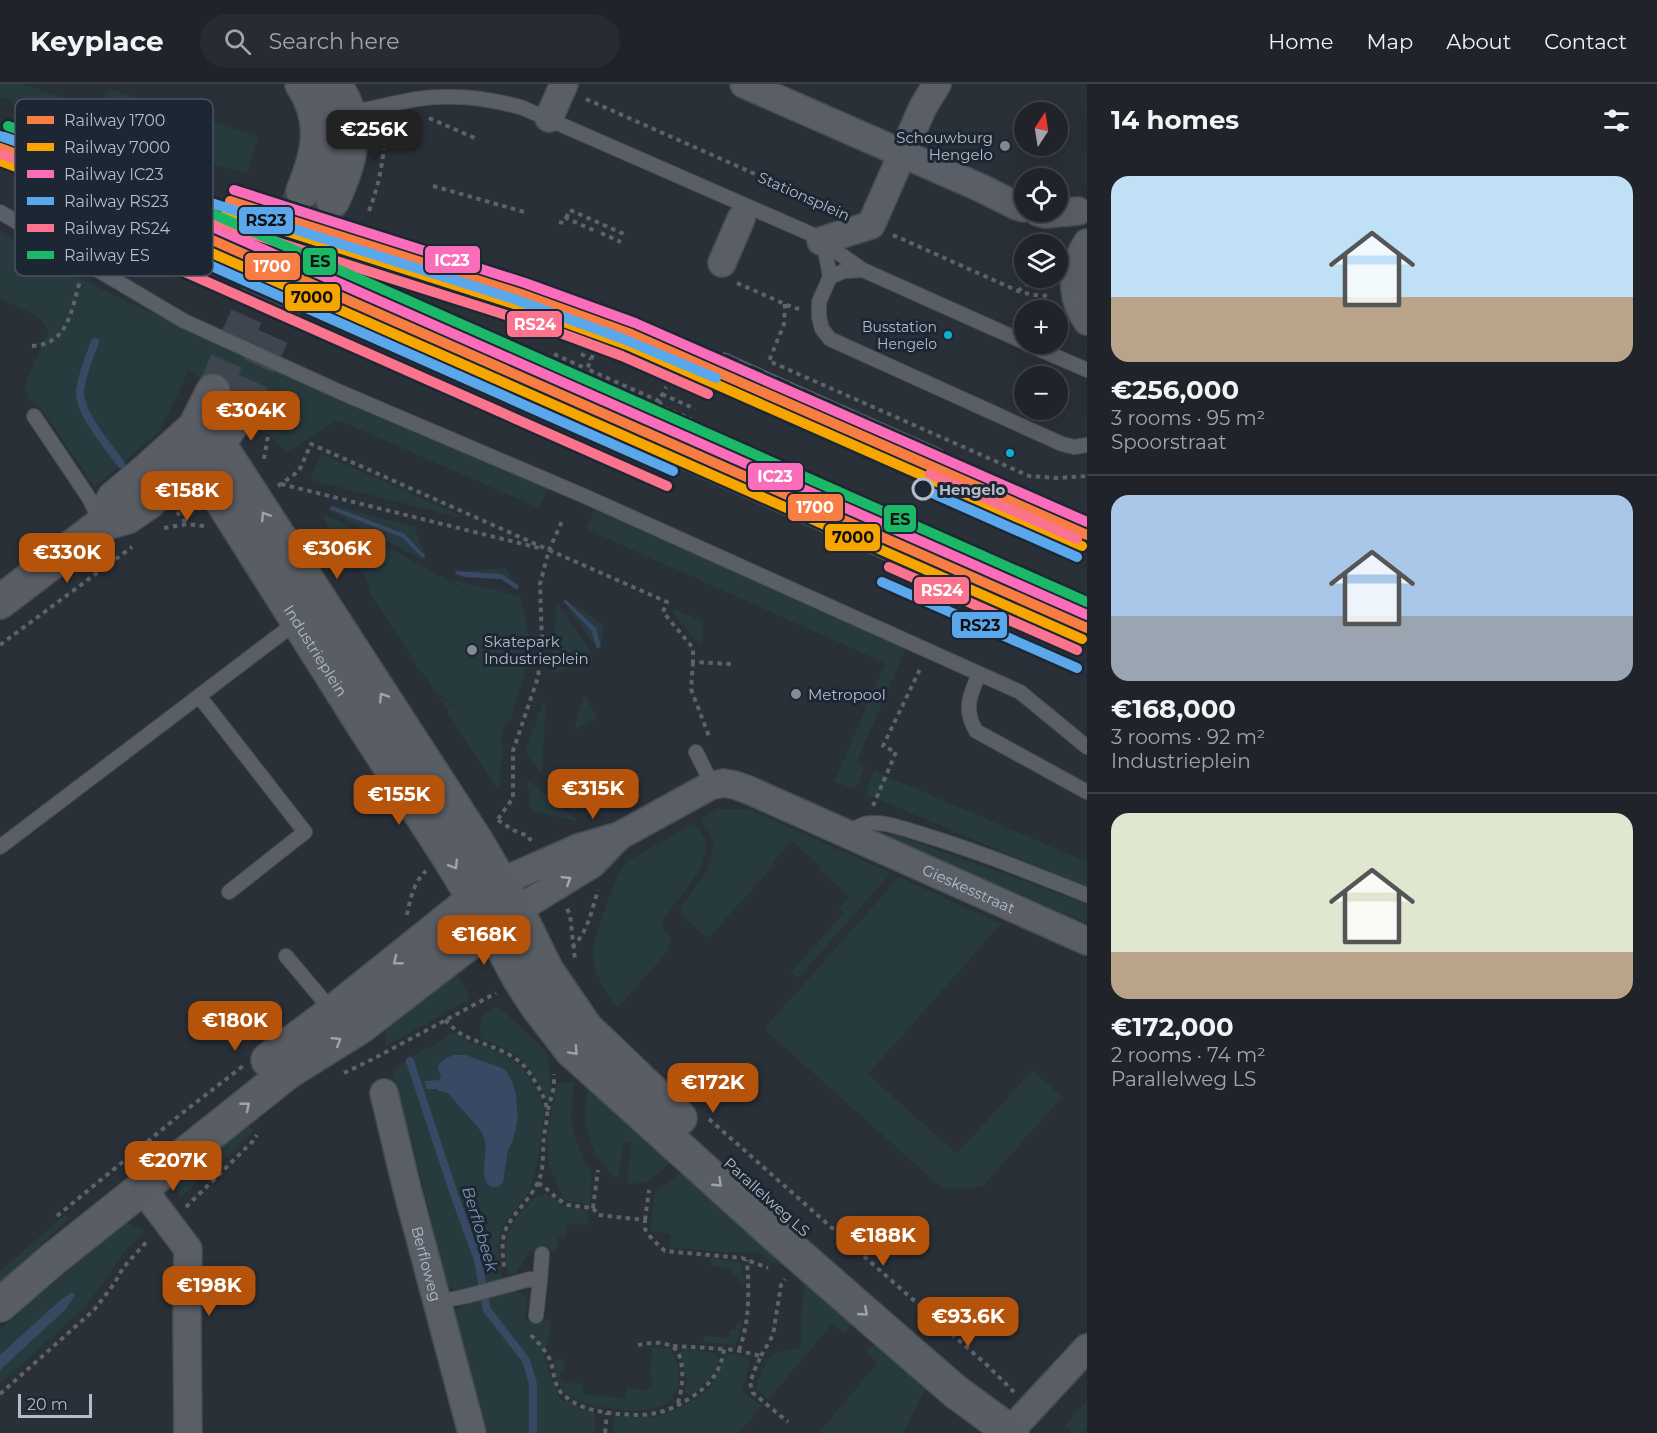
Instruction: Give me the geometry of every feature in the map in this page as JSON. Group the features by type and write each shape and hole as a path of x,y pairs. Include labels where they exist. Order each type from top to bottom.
{"main road":[{"path":"302,84 313,104 333,110 351,136 349,154 318,195"},
{"path":"152,516 159,492 203,443 213,391"},
{"path":"102,524 114,498 144,473 203,443 232,424 239,411"},
{"name":"Industrieplein","path":"203,443 256,500 471,833 496,904"},
{"path":"0,602 102,524 127,517 152,516 183,496 202,499 218,505 256,500"},
{"name":"Industrieplein","path":"256,500 298,620 365,728 496,904 546,979"},
{"path":"52,1260 70,1231 107,1194 246,1076 333,1012 496,904"},
{"path":"0,1305 52,1260 288,1072 360,1027 496,904"},
{"name":"Parallelweg LS","path":"546,979 586,1028 612,1055 916,1331 957,1373 1017,1424"}],"street":[{"path":"744,84 1014,204"},
{"path":"823,242 871,225 923,107 937,84"},
{"path":"549,118 563,86"},
{"path":"1068,212 1078,211"},
{"path":"730,273 741,219"},
{"path":"1087,243 1065,294 1079,307 1087,321"},
{"name":"Gieskesstraat","path":"496,904 549,875 578,848 620,836 696,793 723,783 735,785 1087,941"},
{"name":"Berfloweg","path":"384,1093 472,1433"},
{"path":"142,1188 188,1249 188,1433"},
{"path":"1017,1424 1087,1348"}],"lane":[{"name":"Stationsplein","path":"333,110 419,99 456,98 476,98 524,108 811,234 863,270 1014,338"},
{"path":"0,213 15,222"},
{"path":"823,242 830,277 820,299 819,317 822,329 835,343 1062,444 1081,446 1087,438"},
{"path":"830,277 844,271 863,270"},
{"path":"108,276 184,321 340,392 582,495 1020,692 1087,747"},
{"name":"Stationsplein","path":"1051,354 1087,370"},
{"path":"34,416 89,498 102,524"},
{"path":"0,846 298,620"},
{"path":"979,674 970,697 968,713 976,730 1087,792"},
{"path":"199,696 305,832 230,892"},
{"path":"696,752 713,786"},
{"path":"850,836 862,824 897,826 986,855 1087,895"},
{"path":"286,956 333,1012"},
{"path":"536,1316 542,1254"},
{"path":"437,1302 530,1279 540,1281"}],"path":[{"name":"Stationsplein","path":"563,86 1018,291 1033,295 1065,294"},
{"path":"429,118 477,139"},
{"path":"369,211 381,176 384,149"},
{"path":"433,186 528,213"},
{"path":"559,222 564,223 570,210 624,234"},
{"path":"566,218 595,231"},
{"path":"601,233 621,242"},
{"path":"730,273 797,309 819,308"},
{"path":"32,346 52,342 65,327 82,276"},
{"path":"1018,291 1022,288"},
{"path":"785,304 784,324 769,361 1029,476 1058,478 1087,476"},
{"path":"554,354 659,401 664,408 691,419"},
{"path":"581,354 592,357 587,369"},
{"path":"620,391 622,385"},
{"path":"659,401 666,387"},
{"path":"662,394 695,409"},
{"path":"264,459 268,436"},
{"path":"152,516 173,526 219,524 299,471 312,444 667,603 663,612 693,648 691,688 711,743"},
{"path":"256,500 549,550"},
{"path":"498,820 513,798 513,751 538,677 542,643 540,584 549,550 563,519"},
{"path":"0,645 137,543"},
{"path":"874,803 896,752 884,746 928,651"},
{"path":"693,662 731,664"},
{"path":"373,1059 500,991 546,979 573,946 570,914 528,836 498,820 492,812"},
{"path":"546,979 573,946"},
{"path":"547,1115 554,1088 553,1066"},
{"path":"708,1119 988,1366 1017,1424"},
{"path":"598,1170 593,1208 598,1215 645,1220"},
{"path":"538,1183 568,1205 593,1208"},
{"path":"649,1190 645,1229 651,1239 665,1251 741,1258"},
{"path":"739,1350 748,1315 747,1260"},
{"path":"788,1422 753,1393 750,1383 773,1335 781,1285 790,1275"},
{"path":"638,1345 652,1343 739,1350 761,1356"},
{"path":"672,1346 679,1357 682,1373 682,1390 676,1406"},
{"path":"605,1433 607,1413"}],"green space":[{"path":"0,84 23,84 67,99 15,99 15,102 0,97"},
{"path":"111,89 142,99 104,99"},
{"path":"213,122 258,137 247,174 213,164"},
{"path":"0,232 15,241 15,276 75,276 132,304 548,488 539,508 337,421 285,453 278,443 189,370 158,432 95,487 43,411 28,398 26,382 48,332 45,326 35,315 0,299"},
{"path":"321,454 460,515 458,517 315,481 311,476"},
{"path":"333,505 414,527 425,554 405,534"},
{"path":"328,510 403,538 424,558 423,560"},
{"path":"595,510 906,648 856,763 865,767 855,790 835,781 885,663 586,529"},
{"name":"Skatepark Industrieplein","path":"325,514 448,580 472,598 450,579 520,596 530,639 527,640 526,661 521,664 527,666 510,722 506,722 500,740 503,743 499,791 437,695 483,728 437,693 422,674 369,591 371,589 351,555 346,554 322,517"},
{"path":"505,568 517,584 502,574 460,571"},
{"path":"570,602 604,626 601,646 596,628"},
{"path":"557,603 592,653 557,673 551,673"},
{"path":"566,605 591,630 596,647"},
{"path":"674,609 703,622 703,643 698,643 673,613"},
{"path":"584,697 597,718 575,729 574,728"},
{"path":"543,703 546,703 542,772 540,772 525,752"},
{"path":"874,771 1087,862 1087,887 865,794"},
{"path":"529,781 576,819 575,821 531,811 527,784"},
{"path":"718,809 748,809 891,873 798,978 791,972 844,913 839,908 849,896 792,841 772,862 775,864 708,938 680,912 684,902 706,873 712,858 713,839 701,819"},
{"path":"694,823 704,839 706,848 704,858 694,877 663,921 662,928 672,938 668,951 618,1008 598,975 593,954 596,935 611,892 626,862"},
{"path":"871,831 896,835 1087,904 1087,923"},
{"path":"899,877 1001,924 868,1074 957,1154 1032,1070 1062,1097 982,1187 942,1188 764,1029"},
{"path":"457,976 471,998 386,1046 386,1027 451,978"},
{"path":"498,1006 547,1052 551,1086 549,1104 532,1072 521,1059 506,1049 480,1038 481,1017"},
{"path":"453,1033 509,1057 521,1067 535,1086 545,1110 535,1175 528,1193 502,1227 498,1247 502,1279 461,1290 446,1287 431,1217 392,1069","holes":["466,1055 507,1072 513,1084 518,1119 508,1150 505,1171 485,1179 485,1140 479,1129 445,1091 424,1081 439,1080 441,1075"]},
{"path":"574,1082 571,1120 583,1158 592,1172 590,1204 568,1201 563,1198 548,1162 547,1134 557,1083"},
{"path":"588,1087 671,1161 656,1175 647,1181 627,1184 631,1143 624,1141 618,1179 599,1159 593,1149 586,1126"},
{"path":"247,1124 253,1131 245,1140 180,1197 176,1182"},
{"path":"682,1171 787,1264 770,1263 761,1253 669,1248 671,1234 650,1231 655,1192"},
{"path":"545,1194 565,1207 589,1210 587,1225 568,1224 566,1237 558,1237 557,1251 549,1250 548,1253 529,1251 516,1273 509,1276 505,1248 508,1233 530,1201"},
{"path":"65,1215 69,1218 0,1284 0,1271"},
{"path":"127,1223 146,1231 125,1251 86,1306 0,1384 0,1330"},
{"path":"711,1258 741,1262 744,1284 738,1283 739,1276 733,1275 734,1269 710,1266"},
{"path":"804,1281 853,1323 844,1334 832,1324 769,1399 757,1388 757,1383 771,1356 789,1349 800,1349"},
{"path":"513,1291 527,1299 525,1321 551,1321 549,1340 543,1352 555,1388 560,1399 595,1413 595,1433 488,1433 453,1316 455,1310 469,1303"},
{"path":"737,1323 742,1323 736,1345 703,1342 704,1336 730,1338 730,1330 736,1330"},
{"path":"871,1346 879,1346 925,1389 903,1433 818,1433 878,1363 865,1352"},
{"path":"652,1347 670,1349 678,1363 679,1375 676,1391 671,1400 653,1409 631,1410 584,1403 567,1394 557,1379 554,1359 564,1360 563,1371 560,1371 559,1379 562,1382 583,1384 583,1394 625,1398 626,1388 647,1390 652,1388 653,1379 650,1378"},
{"path":"685,1349 711,1353 717,1356 718,1361 714,1372 689,1396 685,1391 687,1378 681,1356 681,1351"},
{"path":"729,1354 743,1356 750,1360 742,1391 762,1406 739,1433 613,1433 614,1416 654,1417 695,1400 709,1389"},
{"path":"1087,1400 1087,1428 1082,1433 1073,1433 1065,1425"}],"water":[{"path":"332,506 405,534 425,554 424,558 403,538 329,509"},
{"path":"456,571 502,574 519,586 517,590 501,579 465,577 455,574"},
{"path":"566,600 596,628 601,646 597,649 591,630 563,601"},
{"path":"454,1055 466,1055 502,1068 507,1072 513,1084 518,1119 508,1150 503,1183 500,1186 494,1187 486,1183 484,1172 486,1146 478,1127 447,1093 438,1091 438,1089 427,1089 424,1081 439,1080 441,1075 438,1070 441,1062"},
{"path":"72,1292 75,1295 66,1309 0,1370 0,1355"}],"waterway":[{"name":"Berflobeek","path":"95,342 82,378 81,399 95,429 121,464"},
{"name":"Berflobeek","path":"410,1061 478,1260 487,1310 526,1360 533,1384 533,1433"}],"tunnel":[{"path":"213,391 303,191"},
{"path":"239,411 333,200"}],"railway":[{"path":"725,356 940,452"},
{"path":"677,464 892,560"}],"rail line":[{"name":"ES","path":"8,126 15,128"},
{"name":"RS23","path":"0,136 15,141"},
{"name":"IC23","path":"4,137 15,141"},
{"name":"1700","path":"0,148 15,154"},
{"name":"RS24","path":"0,154 15,159"},
{"name":"7000","path":"0,161 15,167"},
{"name":"IC23","path":"234,190 525,283 635,323 1087,522"},
{"name":"1700","path":"230,201 521,294 631,334 1087,535"},
{"name":"RS23","path":"213,204 511,298 621,338 716,378"},
{"name":"7000","path":"226,212 517,305 627,345 1082,546"},
{"name":"ES","path":"213,214 1087,602"},
{"name":"RS24","path":"213,222 547,328 622,356 708,394"},
{"name":"IC23","path":"213,227 1087,615"},
{"name":"1700","path":"213,240 1087,628"},
{"name":"7000","path":"213,254 1082,639"},
{"name":"RS23","path":"213,267 673,471"},
{"name":"RS24","path":"194,276 667,486"},
{"name":"RS24","path":"930,474 1077,539"},
{"name":"RS23","path":"923,489 1077,557"},
{"name":"RS24","path":"889,567 1077,650"},
{"name":"RS23","path":"882,582 1077,668"}],"place":[{"name":"Schouwburg Hengelo","path":"1005,146"},
{"name":"Busstation Hengelo","path":"948,335"},
{"name":"Hengelo","path":"923,489"},
{"name":"Skatepark Industrieplein","path":"472,650"},
{"name":"Metropool","path":"796,694"}]}
